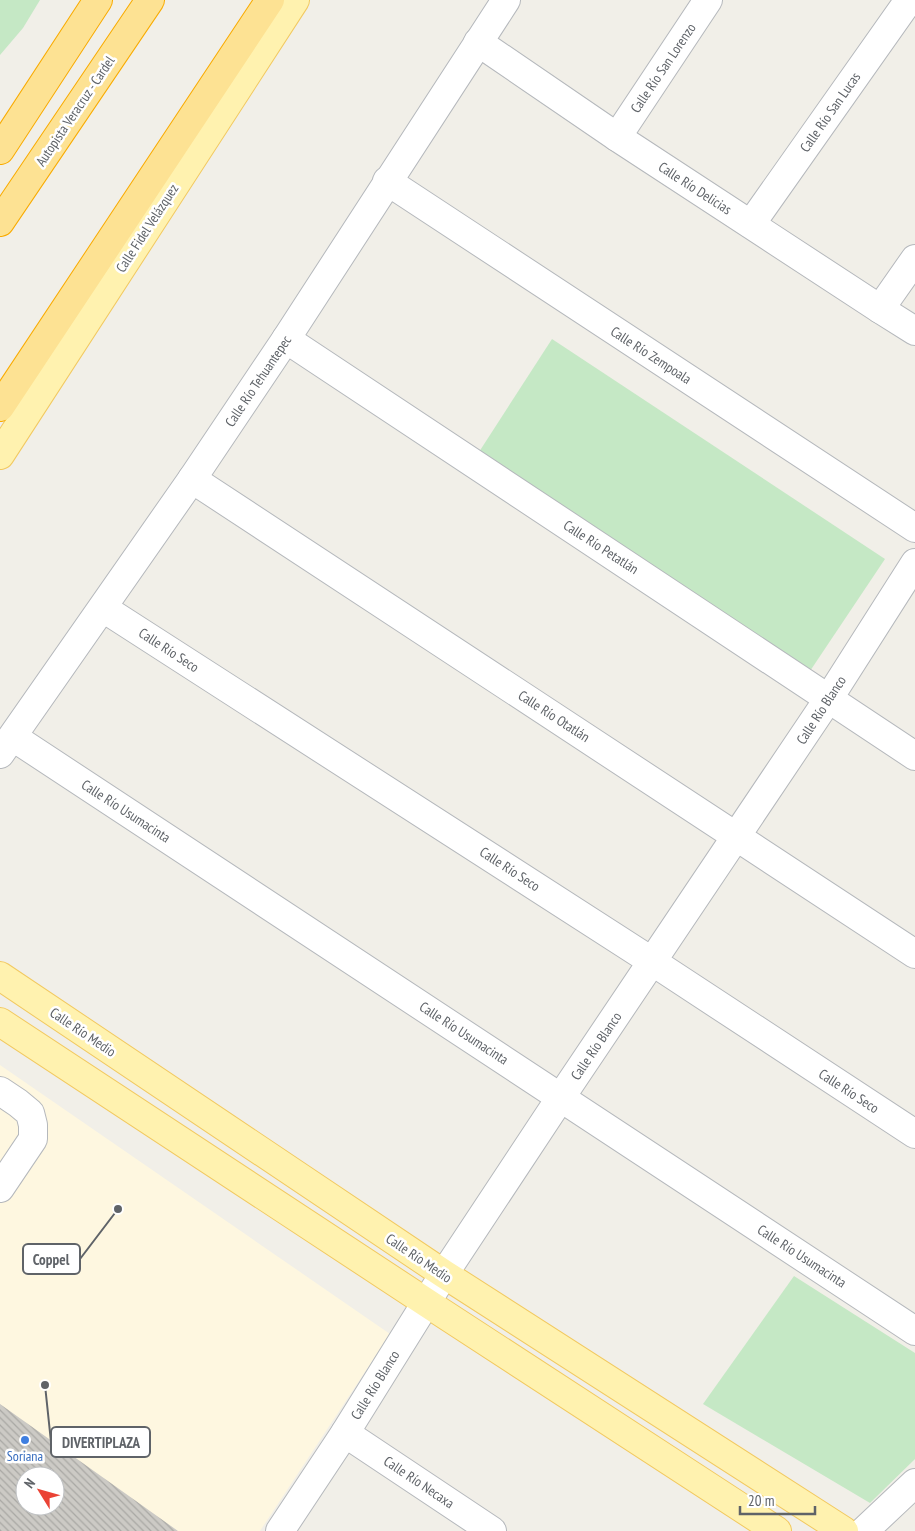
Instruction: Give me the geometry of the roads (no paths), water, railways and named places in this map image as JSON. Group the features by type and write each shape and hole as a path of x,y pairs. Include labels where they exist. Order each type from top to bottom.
{"highway":[{"path":"0,150 98,0"},
{"name":"Autopista Veracruz - Cardel","path":"0,222 150,0"},
{"path":"0,408 270,0"}],"main road":[{"name":"Calle Fidel Velázquez","path":"0,455 295,0"},
{"name":"Calle Río Medio","path":"0,976 444,1274 844,1531"},
{"path":"0,1022 777,1531"}],"street":[{"name":"Calle Río Tehuantepec","path":"6,746 192,479 286,340 387,181 506,0"},
{"name":"Calle Río San Lorenzo","path":"618,137 708,0"},
{"name":"Calle Río San Lucas","path":"751,224 909,0"},
{"name":"Calle Río Delicias","path":"478,42 618,137 915,331"},
{"name":"Calle Río Zempoala","path":"387,181 915,528"},
{"path":"880,309 915,259"},
{"name":"Calle Río Petatlán","path":"286,340 915,756"},
{"name":"Calle Río Otatlán","path":"192,479 915,954"},
{"name":"Calle Río Blanco","path":"280,1531 345,1433 444,1274 829,698 915,563"},
{"name":"Calle Río Seco","path":"103,608 653,962 915,1134"},
{"name":"Calle Río Usumacinta","path":"6,746 561,1097 915,1331"},
{"path":"0,1091 30,1113 33,1125 33,1139 0,1188"},
{"name":"Calle Río Necaxa","path":"345,1433 492,1531"},
{"path":"864,1531 915,1483"}],"place":[{"name":"Coppel","path":"118,1209"},
{"name":"DIVERTIPLAZA","path":"45,1385"},
{"name":"Soriana","path":"25,1440"}]}
